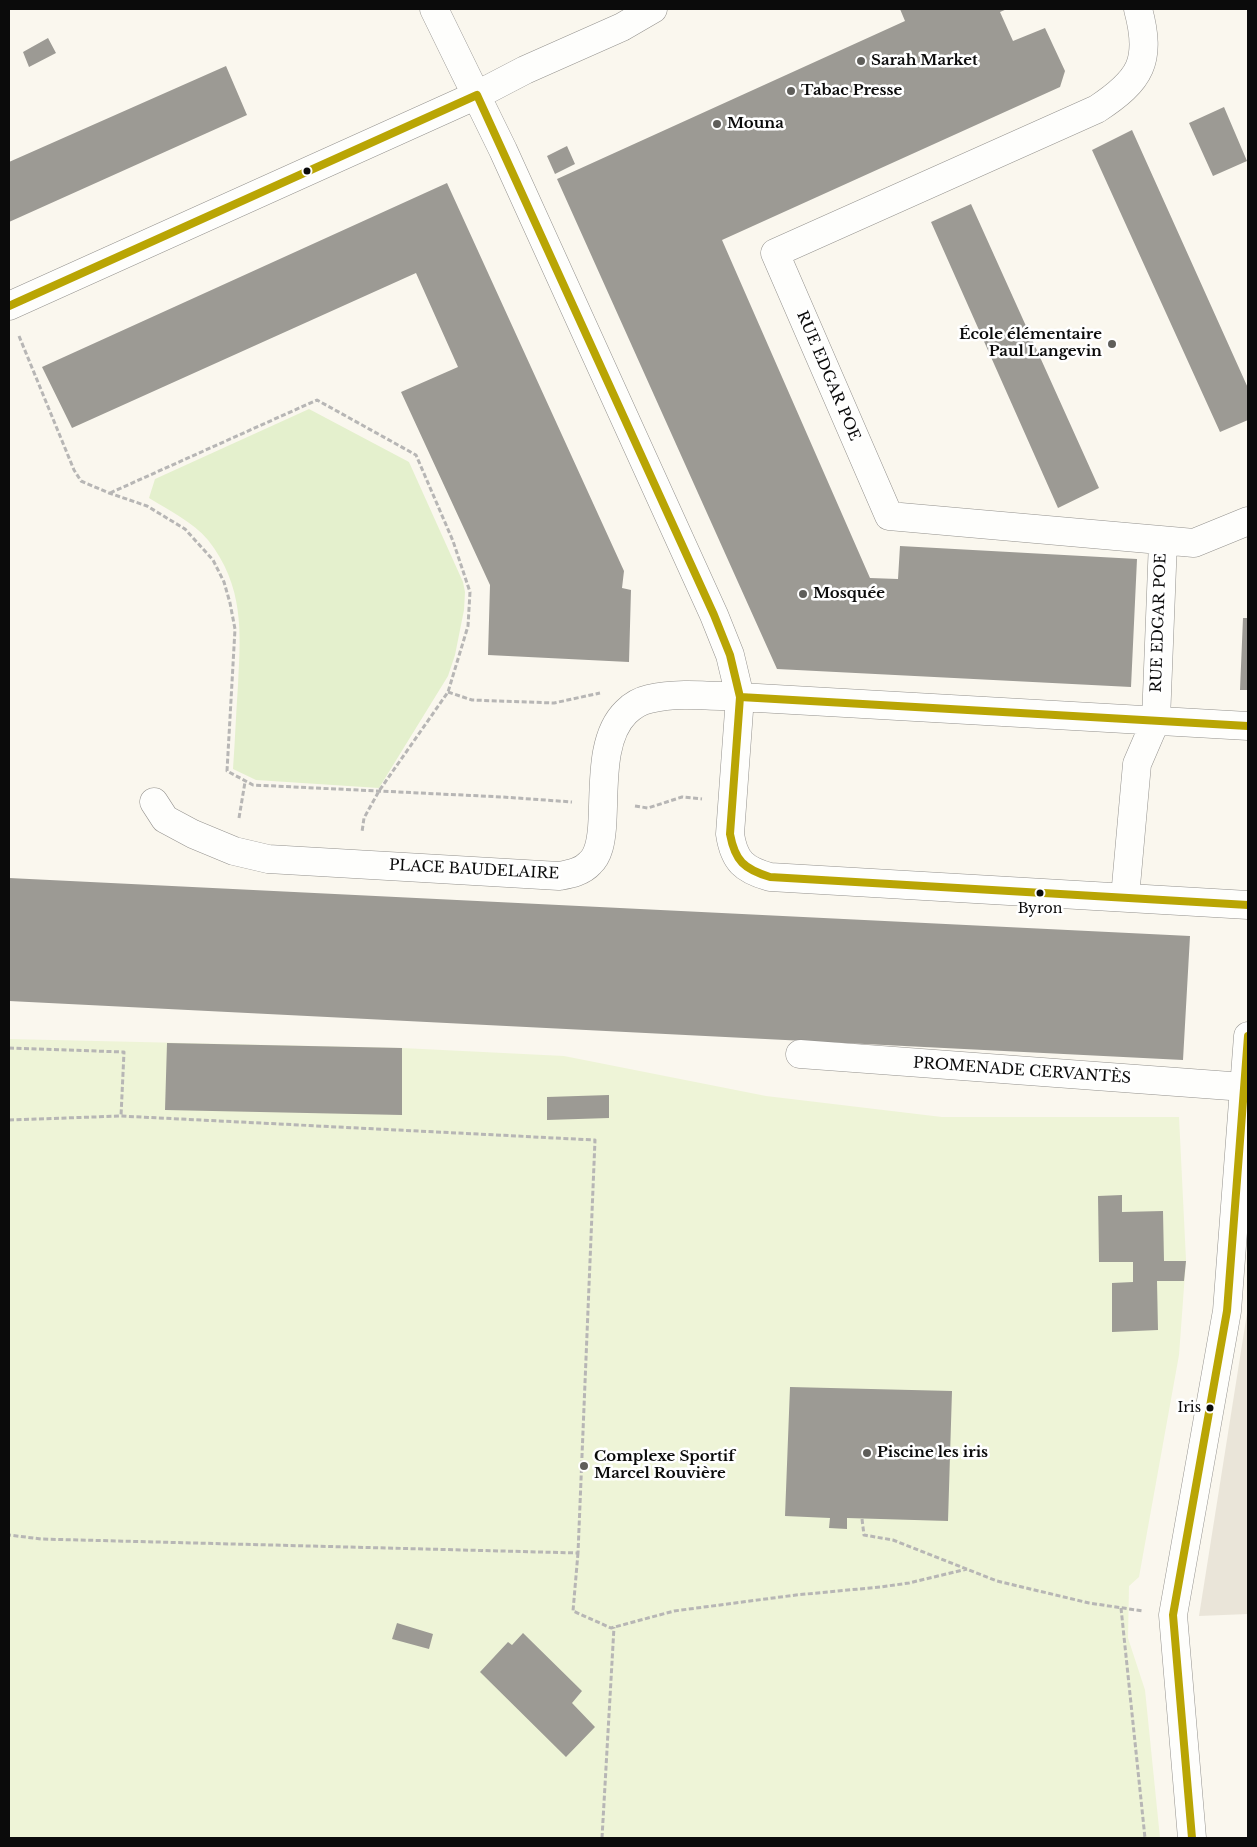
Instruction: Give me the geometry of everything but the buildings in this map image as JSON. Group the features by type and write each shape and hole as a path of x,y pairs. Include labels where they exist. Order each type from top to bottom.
{"street":[{"path":"434,9 477,95 714,615 730,655 740,697 730,834 732,850 739,861 753,872 770,877 1248,905"},
{"path":"12,318 477,95 618,18 653,9"},
{"name":"RUE EDGAR POE","path":"1138,9 1143,26 1144,51 1140,68 1127,87 1114,98 1097,109 775,253 889,516 1163,541 1156,720"},
{"path":"1163,541 1194,543 1248,521"},
{"name":"PLACE BAUDELAIRE","path":"154,802 165,819 193,834 234,852 268,859 559,876 575,873 590,863 599,850 604,805 606,750 619,719 633,706 648,699 683,695 740,697 1248,726"},
{"path":"1125,897 1137,764 1156,720"},
{"path":"1192,1838 1173,1615 1227,1311 1248,1036"},
{"name":"PROMENADE CERVANTÈS","path":"800,1054 1244,1087"}],"path":[{"path":"12,318 74,470 81,481 147,506 186,529 213,560 224,582 235,629 227,770 253,785 503,797 648,808 682,797 732,802"},
{"path":"109,493 317,400 416,456 453,541 470,592 468,626 448,692 379,791 364,818 360,865"},
{"path":"448,692 472,700 554,704 602,692 633,706"},
{"path":"9,1048 124,1052 121,1116"},
{"path":"9,1120 121,1116 595,1140 578,1553 573,1611 611,1628 674,1611 796,1595 910,1583 967,1569"},
{"path":"862,1519 864,1535 894,1540 997,1581 1089,1603 1173,1615"},
{"path":"9,1535 41,1539 578,1553"},
{"path":"1121,1608 1145,1838"},
{"path":"602,1838 614,1627"}],"green space":[{"path":"309,409 409,462 463,582 465,592 464,610 455,655 448,676 379,788 256,780 233,769 240,646 238,610 234,592 220,557 208,540 188,522 149,498 155,479"},
{"name":"Complexe Sportif Marcel Rouvière","path":"9,1039 402,1048 564,1056 766,1096 942,1117 1179,1117 1186,1260 1179,1355 1139,1577 1129,1586 1128,1638 1145,1690 1160,1838 9,1838"}],"shaded area":[{"path":"1248,1307 1248,1614 1199,1616"}],"transit line":[{"path":"477,95 714,615 730,655 740,697 730,834 735,851 742,863 753,871 770,877 1248,905"},
{"path":"9,306 477,95"},
{"path":"740,697 1248,726"},
{"path":"1192,1838 1173,1615 1227,1311 1248,1036"}],"place":[{"name":"Sarah Market","path":"861,61"},
{"name":"Tabac Presse","path":"791,91"},
{"name":"Mouna","path":"717,124"},
{"name":"École élémentaire Paul Langevin","path":"1112,344"},
{"name":"Mosquée","path":"803,594"},
{"name":"Byron","path":"1040,893"},
{"name":"Iris","path":"1210,1408"},
{"name":"Piscine les iris","path":"867,1453"},
{"name":"Complexe Sportif Marcel Rouvière","path":"584,1466"}]}
